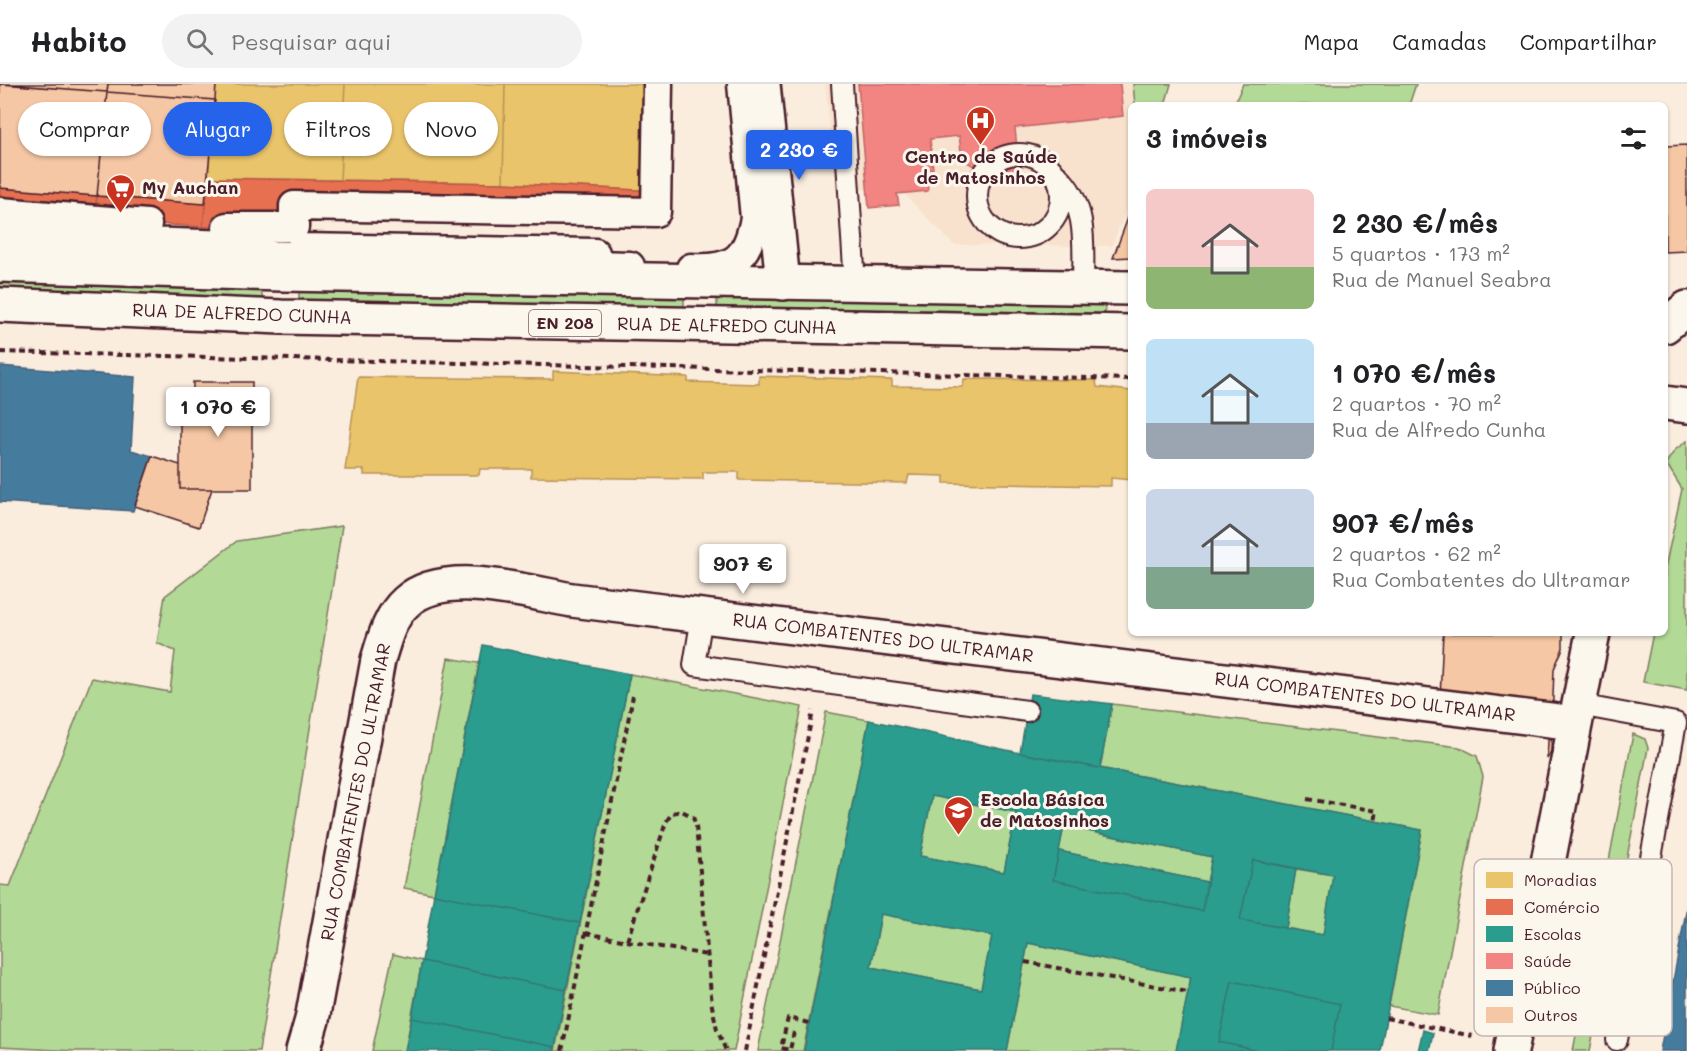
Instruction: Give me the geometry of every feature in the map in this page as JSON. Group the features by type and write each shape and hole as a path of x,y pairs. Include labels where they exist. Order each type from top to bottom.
{"main road":[{"path":"763,84 783,283"},
{"path":"0,265 783,283 1128,288"},
{"path":"1668,297 1687,296"},
{"name":"RUA DE ALFREDO CUNHA","path":"0,305 281,317 1128,332"},
{"path":"1668,324 1687,308"},
{"path":"1668,403 1687,406"},
{"name":"RUA COMBATENTES DO ULTRAMAR","path":"303,1051 312,1020 378,660 388,627 406,602 447,583 484,585 702,616 1577,714"},
{"path":"1549,859 1592,636"},
{"path":"1511,1051 1514,1036"}],"street":[{"path":"0,212 203,227 294,227 294,206 656,212 658,84"},
{"path":"0,237 260,246 259,255 301,256 301,248 595,253 595,265 716,269 729,265 743,254 752,237 755,218 742,84"}],"lane":[{"path":"842,84 855,284"},
{"path":"1045,163 1057,180 1062,198 1052,223 1042,232 1030,237 1005,236 993,229 978,208 977,195 980,182 986,170 996,161 1021,154 1045,163 1074,194 1081,214 1083,287"},
{"path":"1052,223 1068,220 1082,231"},
{"path":"702,616 694,665 1027,711"},
{"path":"1577,714 1676,723 1651,859"},
{"path":"1617,1040 1618,1036"}],"path":[{"path":"0,352 1128,379"},
{"path":"745,1051 819,684"},
{"path":"562,1051 633,696"},
{"path":"1307,799 1377,811 1375,821"},
{"path":"627,941 666,822 672,813 682,811 693,817 696,826 707,955 717,1029 726,1051"},
{"path":"586,933 707,955"},
{"path":"1025,962 1188,992"},
{"path":"794,1032 790,1050 781,1048 788,1018 809,1023"},
{"path":"1386,1018 1472,1036"}],"shaded area":[{"name":"Centro de Saúde de Matosinhos","path":"825,84 1133,84 1135,102 1128,102 1128,205 1112,246 954,245 896,186 837,192"}],"green space":[{"path":"1133,84 1171,84 1166,102 1135,102"},
{"path":"1243,84 1416,84 1410,102 1235,102"},
{"path":"0,280 262,291 262,303 0,293"},
{"path":"299,290 684,295 684,307 299,302"},
{"path":"717,298 1105,303 1105,313 717,307"},
{"path":"1687,441 1687,690 1643,682 1652,636 1668,636 1668,554 1682,489 1668,466 1668,460 1675,450"},
{"path":"342,526 259,1051 75,1051 0,1047 0,885 10,886 92,678 170,692 175,651 157,643 165,596 237,541"},
{"path":"448,658 479,663 434,894 404,888"},
{"path":"630,674 802,707 734,1051 555,1051"},
{"path":"1112,704 1459,747 1477,756 1483,777 1438,1015 1389,1006 1422,830 1100,768"},
{"path":"826,712 869,720 803,1051 758,1051"},
{"path":"1633,734 1645,739 1648,748 1627,859 1609,859"},
{"path":"932,796 1016,812 1004,872 920,856"},
{"path":"1064,826 1212,857 1207,882 1059,851"},
{"path":"1296,869 1333,875 1323,935 1286,928"},
{"path":"881,914 992,936 981,989 871,967"},
{"path":"1028,943 1191,977 1176,1051 1007,1051"},
{"path":"393,954 422,961 405,1051 372,1051"},
{"path":"1576,1036 1593,1036 1590,1051 1573,1051"}],"building: Moradias":[{"path":"216,84 345,84 344,102 284,102 284,156 341,156 340,180 208,178 210,156 272,156 272,102 214,102"},
{"path":"345,84 505,84 503,183 340,180 341,156 392,156 392,102 344,102"},
{"path":"505,84 658,84 656,191 503,183"},
{"path":"553,371 688,377 688,382 759,384 759,376 892,380 892,386 963,387 964,379 1096,380 1097,387 1128,391 1128,480 1111,478 1111,486 944,483 944,476 909,475 907,483 739,480 739,472 703,472 703,479 531,477 531,469 480,469 479,475 364,475 364,470 345,470 358,377 553,379"}],"building: Comércio":[{"path":"208,178 503,183 656,191 656,212 294,206 294,227 203,227"},
{"path":"0,188 97,196 94,220 0,212"},
{"path":"97,196 205,204 203,227 94,220"}],"building: Escolas":[{"path":"483,645 630,674 580,923 434,894"},
{"path":"1030,694 1112,704 1100,768 1020,753"},
{"path":"869,720 1020,753 1422,830 1380,1051 1331,1051 1340,1004 1232,981 1219,1042 1259,1051 1176,1051 1191,977 1028,943 1007,1051 804,1051","holes":["932,796 1016,812 1004,872 920,856","1064,826 1212,857 1202,911 1053,880","1253,860 1333,875 1323,935 1240,920","881,914 992,936 981,989 871,967"]},
{"path":"1059,851 1207,882 1202,911 1053,880"},
{"path":"1253,860 1296,869 1286,928 1240,920"},
{"path":"434,894 580,923 566,990 422,961"},
{"path":"422,961 566,990 555,1047 412,1018"},
{"path":"1232,981 1340,1004 1331,1051 1259,1051 1219,1042"},
{"path":"412,1018 555,1047 554,1051 405,1051"},
{"path":"1423,1030 1433,1033 1429,1051 1418,1051"}],"building: Saúde":[{"path":"858,84 1120,84 1123,116 1015,128 1020,178 996,179 962,159 959,136 930,139 933,169 926,170 928,191 897,194 899,205 869,208"}],"building: Público":[{"path":"0,366 135,377 131,450 152,456 133,511 0,502"},
{"path":"1687,906 1687,1051 1660,1051 1663,1036 1672,1036 1672,987"}],"building: Outros":[{"path":"0,84 107,92 106,102 18,102 18,156 101,156 97,196 0,188"},
{"path":"3,84 108,84 107,92"},
{"path":"108,84 216,84 215,100 107,92"},
{"path":"107,92 215,100 215,102 163,102 163,156 210,156 205,204 97,196 101,156 151,156 151,102 106,102"},
{"path":"1687,145 1687,251 1668,252 1668,146"},
{"path":"1128,218 1128,257 1113,258"},
{"path":"193,382 252,382 252,489 180,489 180,422 193,423"},
{"path":"152,456 180,465 180,489 212,489 199,527 135,506"},
{"path":"1443,636 1563,636 1563,648 1554,669 1551,751 1547,759 1549,725 1440,698"}],"place":[{"name":"Centro de Saúde de Matosinhos","path":"981,146"},
{"name":"My Auchan","path":"121,214"},
{"name":"Escola Básica de Matosinhos","path":"959,836"}]}
